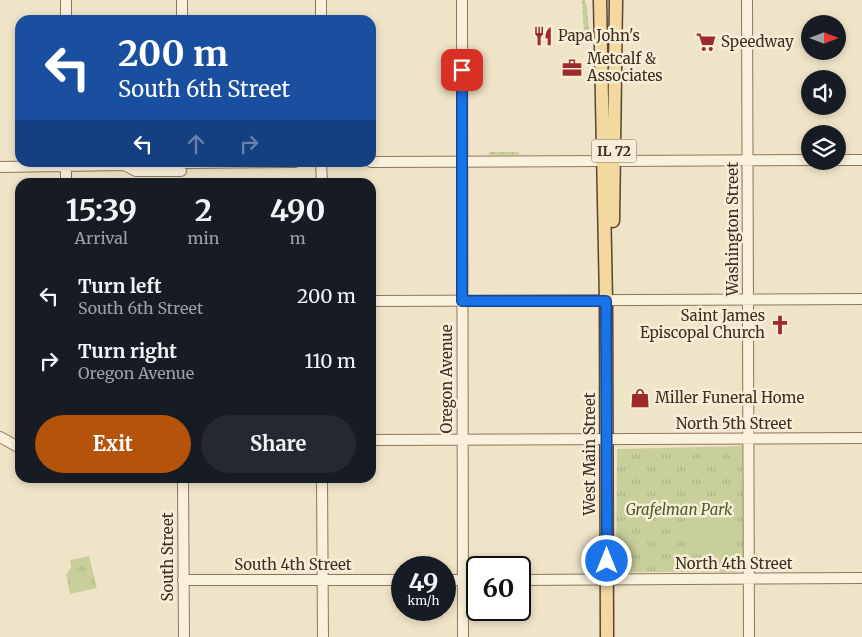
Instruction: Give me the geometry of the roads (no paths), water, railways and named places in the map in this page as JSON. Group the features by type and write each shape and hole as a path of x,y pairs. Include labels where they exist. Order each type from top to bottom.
{"main road":[{"name":"West Main Street","path":"600,0 609,161"},
{"name":"West Main Street","path":"607,637 606,301 609,161 616,0"}],"street":[{"path":"66,0 66,15"},
{"path":"182,0 182,15"},
{"path":"321,0 321,15"},
{"name":"Oregon Avenue","path":"462,0 463,637"},
{"name":"Washington Street","path":"747,0 749,637"},
{"path":"376,162 801,160"},
{"path":"846,160 862,160"},
{"path":"0,167 15,166"},
{"path":"132,167 136,170 170,167"},
{"path":"376,302 862,299"},
{"path":"0,437 15,445"},
{"name":"North 5th Street","path":"376,440 862,438"},
{"name":"South Street","path":"183,483 184,637"},
{"path":"322,483 323,637"},
{"name":"North 4th Street","path":"607,579 862,578"},
{"path":"531,580 607,579"},
{"name":"South 4th Street","path":"183,580 391,580"},
{"path":"456,580 463,580"}],"place":[{"name":"Papa John's","path":"543,36"},
{"name":"Speedway","path":"706,42"},
{"name":"Metcalf & Associates","path":"572,68"},
{"name":"Saint James Episcopal Church","path":"780,325"},
{"name":"Miller Funeral Home","path":"640,398"}],"park label":[{"name":"Grafelman Park","path":"679,510"}]}
